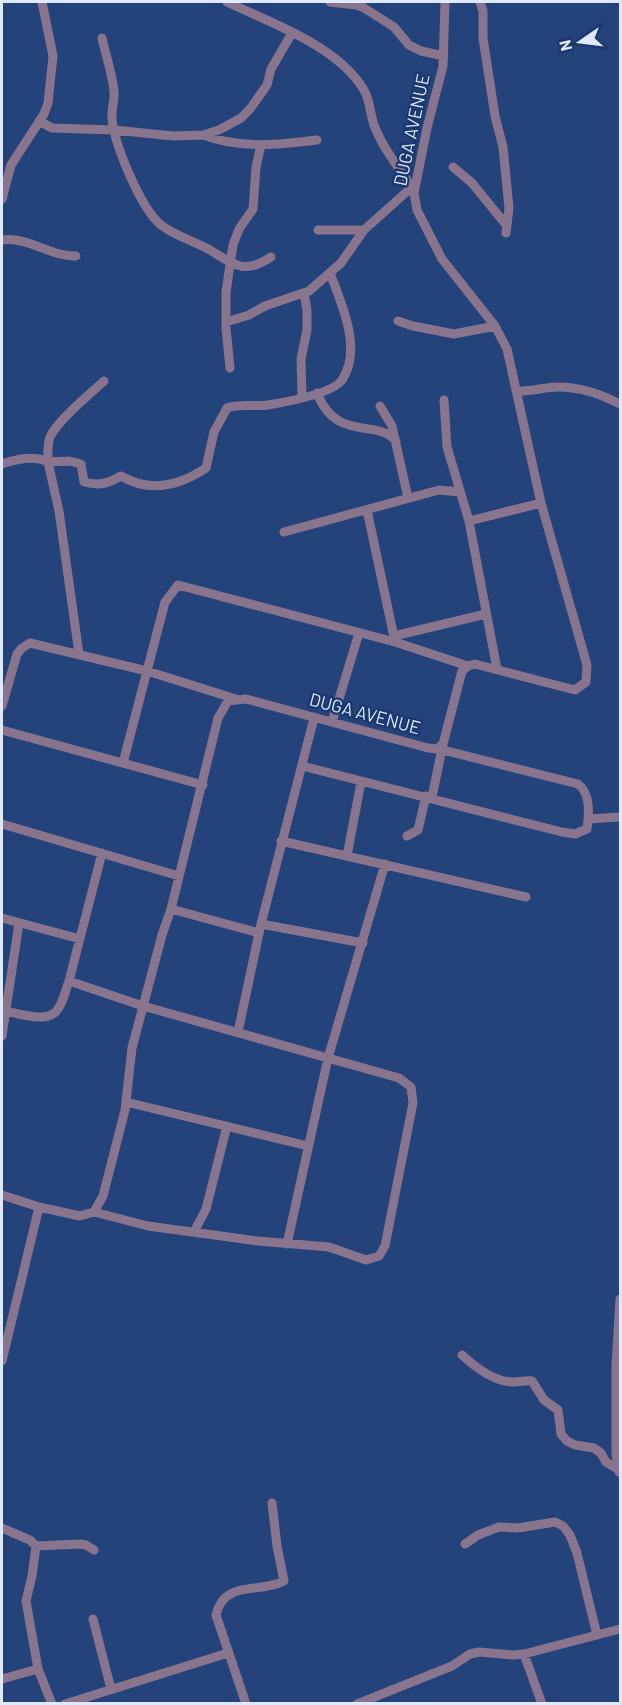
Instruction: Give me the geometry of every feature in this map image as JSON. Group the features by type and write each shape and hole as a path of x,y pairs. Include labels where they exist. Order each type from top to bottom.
{"street":[{"path":"2,199 11,165 48,103 53,56 42,2"},
{"path":"226,322 304,293 341,263 364,230 413,190 382,143 374,125 365,92 342,65 321,49 292,33 227,2"},
{"path":"330,2 364,8 394,27 410,45 421,51 444,56"},
{"name":"DUGA AVENUE","path":"2,706 17,654 30,643 147,671 236,699 246,699 437,749 443,747 462,671 468,666 475,664 575,690 586,682 587,665 541,503 507,349 495,326 442,259 417,210 413,190 444,56 446,2"},
{"path":"453,167 472,183 507,230 509,208 503,147 495,116 486,60 483,11 480,2"},
{"path":"39,121 52,128 114,130 173,136 203,135 233,124 250,109 267,85 271,69 292,33"},
{"path":"102,38 114,94 111,116 114,130 130,176 151,216 162,226 246,268 252,268 271,257"},
{"path":"203,135 220,141 272,146 316,140"},
{"path":"230,368 226,292 233,245 239,230 253,209 256,167 261,145"},
{"path":"318,230 364,230"},
{"path":"2,240 26,241 76,256"},
{"path":"2,465 38,457 48,462 81,464 84,482 98,486 121,476 132,483 161,487 195,475 206,468 214,432 227,408 265,406 302,398 342,381 350,362 348,327 330,273"},
{"path":"302,398 301,359 307,330 308,310 304,293"},
{"path":"398,321 454,334 495,326"},
{"path":"79,654 59,512 48,462 51,435 71,412 104,381"},
{"path":"516,391 528,392 557,387 588,390 621,404"},
{"path":"317,393 321,403 342,424 386,433 396,441"},
{"path":"444,400 447,447 469,521 497,669"},
{"path":"380,406 392,426 408,498"},
{"path":"284,532 439,490 460,492"},
{"path":"469,521 541,503"},
{"path":"367,510 394,639"},
{"path":"123,763 165,602 178,585 359,633 394,639 468,666"},
{"path":"394,639 486,614"},
{"path":"332,722 359,633"},
{"path":"94,1212 103,1196 126,1102 132,1048 142,1006 171,909 222,709 228,701 236,699"},
{"path":"238,1032 260,928 314,718"},
{"path":"2,730 202,785"},
{"path":"302,766 361,782 429,797 575,834 587,829 587,797 585,789 578,784 443,747 429,797 418,830 407,836"},
{"path":"347,856 361,782"},
{"path":"588,819 621,817"},
{"path":"2,824 179,876"},
{"path":"282,841 526,897"},
{"path":"6,1011 33,1017 48,1016 58,1010 69,981 102,853"},
{"path":"287,1244 328,1058 385,864"},
{"path":"171,909 260,928 363,943"},
{"path":"2,918 80,939"},
{"path":"2,1036 19,923"},
{"path":"2,1195 39,1207 80,1216 94,1212 148,1226 287,1244 329,1247 366,1260 379,1256 385,1246 413,1103 411,1087 399,1078 142,1006 69,981"},
{"path":"126,1102 308,1146"},
{"path":"194,1232 206,1209 227,1126"},
{"path":"2,1361 39,1207"},
{"path":"619,1472 616,1454 616,1366 621,1299"},
{"path":"462,1355 472,1365 492,1376 511,1382 532,1381 544,1400 558,1410 561,1434 567,1441 575,1445 594,1448 619,1472"},
{"path":"246,1704 216,1615 219,1606 233,1592 252,1587 276,1586 284,1581 272,1503"},
{"path":"465,1544 478,1535 499,1527 518,1528 555,1522 563,1526 570,1535 577,1553 597,1635"},
{"path":"2,1528 30,1540 36,1546 81,1544 94,1550"},
{"path":"36,1546 33,1576 26,1601 38,1669 51,1701 39,1704"},
{"path":"93,1618 111,1689"},
{"path":"357,1704 452,1666 470,1654 479,1652 524,1654 621,1629"},
{"path":"65,1704 228,1653"},
{"path":"524,1654 542,1704"},
{"path":"2,1679 38,1669"}]}
